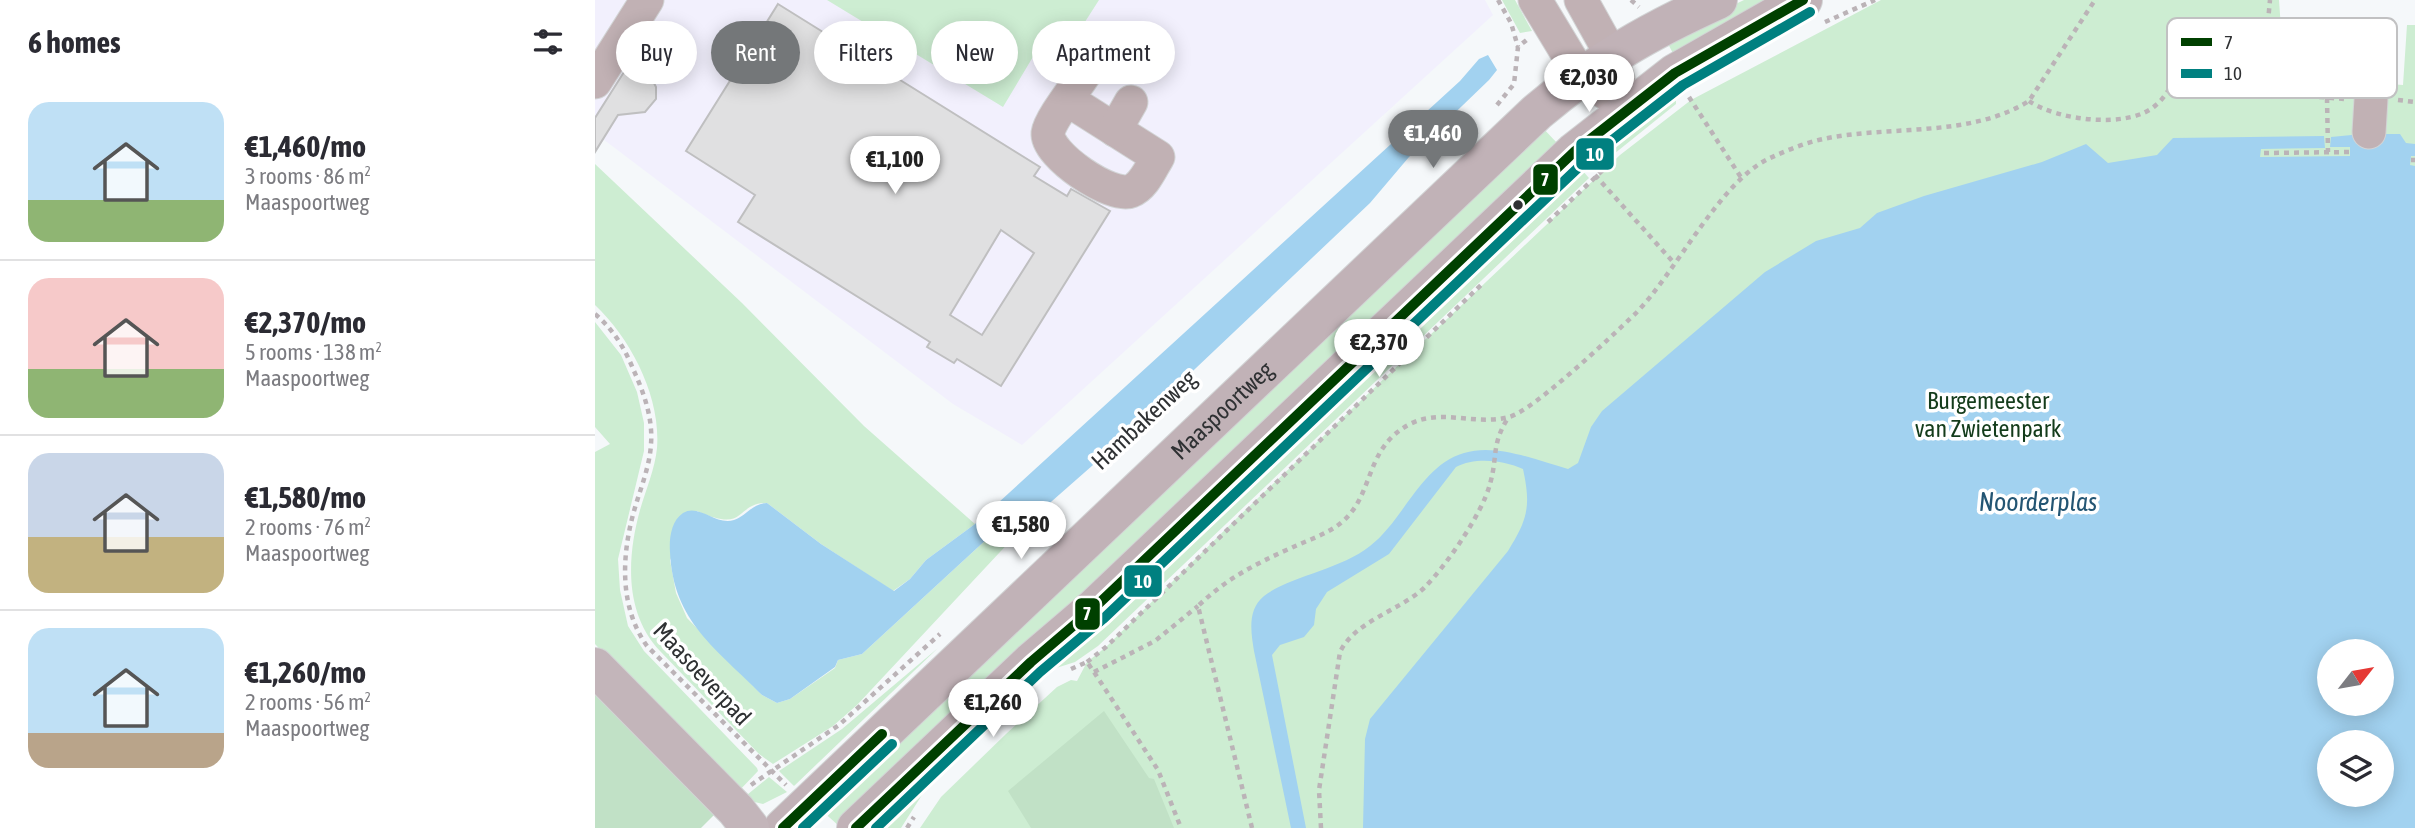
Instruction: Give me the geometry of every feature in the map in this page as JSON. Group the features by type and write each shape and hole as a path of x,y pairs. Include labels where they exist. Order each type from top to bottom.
{"highway":[{"path":"595,667 740,816"}],"main road":[{"name":"Maaspoortweg","path":"795,816 1537,112 1611,54 1653,29 1718,0"},
{"path":"856,828 1031,662 1093,609 1574,152 1627,108 1695,61 1810,13"}],"street":[{"path":"595,82 647,0"},
{"path":"1535,0 1581,76 1627,108"},
{"path":"1581,0 1611,54 1627,108"},
{"path":"1077,86 1123,116 1158,157 1141,184 1131,191 1120,192 1107,188 1059,157 1049,145 1048,131 1077,86"},
{"path":"2360,142 2371,99"}],"path":[{"path":"1487,114 1514,84 1518,47 1511,23 1498,0"},
{"path":"1810,13 1875,0"},
{"path":"1094,672 1155,641 1221,583 1248,567 1330,530 1344,520 1361,495 1375,457 1391,438 1408,425 1427,417 1508,417 1533,404 1635,314 1742,178 1765,161 1822,139 1947,125 1998,116 2029,101 2095,0"},
{"path":"2268,18 2270,0"},
{"path":"1518,47 1534,36"},
{"path":"2029,101 2043,111 2055,115 2084,119 2125,118 2150,110 2167,91"},
{"path":"2319,98 2415,102"},
{"path":"2327,99 2328,152"},
{"path":"1682,106 1691,100 1742,178"},
{"path":"2264,153 2328,152 2360,142"},
{"path":"1544,226 1613,162"},
{"path":"1596,177 1674,263"},
{"path":"1064,672 1087,662 1106,647 1486,281"},
{"name":"Maasoeverpad","path":"595,314 616,335 630,361 651,426 650,455 626,552 627,592 633,621 647,646 769,771 795,816"},
{"path":"1321,828 1319,790 1343,645 1350,636 1425,587 1476,514 1490,487 1495,446 1508,417"},
{"path":"1198,606 1252,828"},
{"path":"740,816 769,771 839,725 949,626"},
{"path":"1087,662 1158,770 1181,828"},
{"path":"907,828 919,809"}],"shaded area":[{"path":"595,0 1485,0 1493,15 1022,445 953,404 595,133"}],"green space":[{"path":"827,0 1099,0 1086,21 1032,21 1032,58 1018,82 1018,21 931,21 931,63 917,55 917,21 862,21"},
{"path":"1502,0 1515,0 1532,31 1520,33"},
{"path":"1744,0 1786,0 1678,63 1665,38"},
{"name":"Noorderplas","path":"1881,0 2279,0 2280,18 2167,18 2167,98 2397,98 2397,85 2403,85 2407,25 2415,25 2415,828 920,828 941,797 1057,687 1071,680 1077,681 1087,662 1106,647 1238,517 1620,155 1691,100"},
{"path":"965,84 1017,84 1003,107"},
{"path":"1676,92 1676,104 1599,166 1592,160"},
{"path":"1541,126 1558,144 839,826 820,809"},
{"path":"1575,162 1589,178 1098,646 1075,662 1050,670 1044,664 1073,654 1253,483"},
{"path":"595,164 742,303 864,426 975,524 926,560 910,579 893,591 821,544 767,503 749,507 733,519 713,517 697,511 670,560 676,593 687,618 762,695 777,703 790,699 835,668 838,660 862,654 988,538 1027,523 857,705 833,726 773,764 759,754 660,651 648,636 634,602 631,565 633,547 640,510 654,464 657,429 649,389 641,370 620,335 595,305"},
{"path":"595,322 621,355 637,392 644,423 644,451 618,559 620,590 628,626 644,651 757,768 758,771 736,794 595,644 595,452 610,444 595,427"},
{"path":"938,648 794,786 779,771 842,729"},
{"path":"595,685 718,811 701,828 595,828"},
{"path":"999,709 1000,718 927,787 901,828 872,828"},
{"path":"1104,711 1149,778 1154,779 1174,828 1031,828 1008,791"},
{"path":"769,777 787,792 763,804 742,799"}],"water":[{"path":"1488,55 1497,70 1409,157 1370,203 1101,458 1027,523 988,538 862,654 838,660 835,667 790,699 777,703 762,695 700,632 679,597 673,576 671,536 673,525 683,513 701,512 727,521 767,503 821,544 894,591 910,579 926,560 975,524 1460,81 1479,59"},
{"name":"Noorderplas","path":"2362,134 2400,134 2406,143 2415,144 2415,156 2411,156 2410,165 2415,166 2415,828 1363,828 1365,739 1370,719 1508,551 1524,521 1527,493 1523,469 1507,463 1480,461 1456,467 1389,554 1327,592 1316,609 1314,625 1304,637 1280,645 1272,655 1306,828 1291,828 1254,651 1251,622 1255,608 1264,596 1275,589 1344,561 1370,546 1393,522 1424,481 1449,460 1476,450 1503,451 1568,469 1578,463 1591,427 1602,411 1765,272 1816,241 1860,228 1877,213 1924,196 2042,162 2086,144 2108,163 2157,155 2173,138 2324,136 2325,148 2261,149 2260,157 2350,156 2350,147 2330,147 2331,137"}],"building":[{"path":"778,4 814,26 814,84 907,84 1040,167 1034,176 1067,196 1071,189 1110,211 1001,386 957,359 954,363 927,347 930,342 738,222 755,195 686,151 728,84 800,84 800,21 767,21","holes":["1001,230 1034,253 982,335 950,315"]},
{"path":"616,84 654,84 656,99 645,112 618,115 595,152 595,118"}],"transit line":[{"name":"7","path":"856,828 1031,662 1093,609 1574,152 1675,73 1803,0"},
{"name":"10","path":"876,828 1040,672 1103,619 1583,163 1683,85 1810,12"},
{"name":"7","path":"783,828 882,734"},
{"name":"10","path":"803,828 892,744"}],"park label":[{"name":"Burgemeester van Zwietenpark","path":"1988,415"}]}
